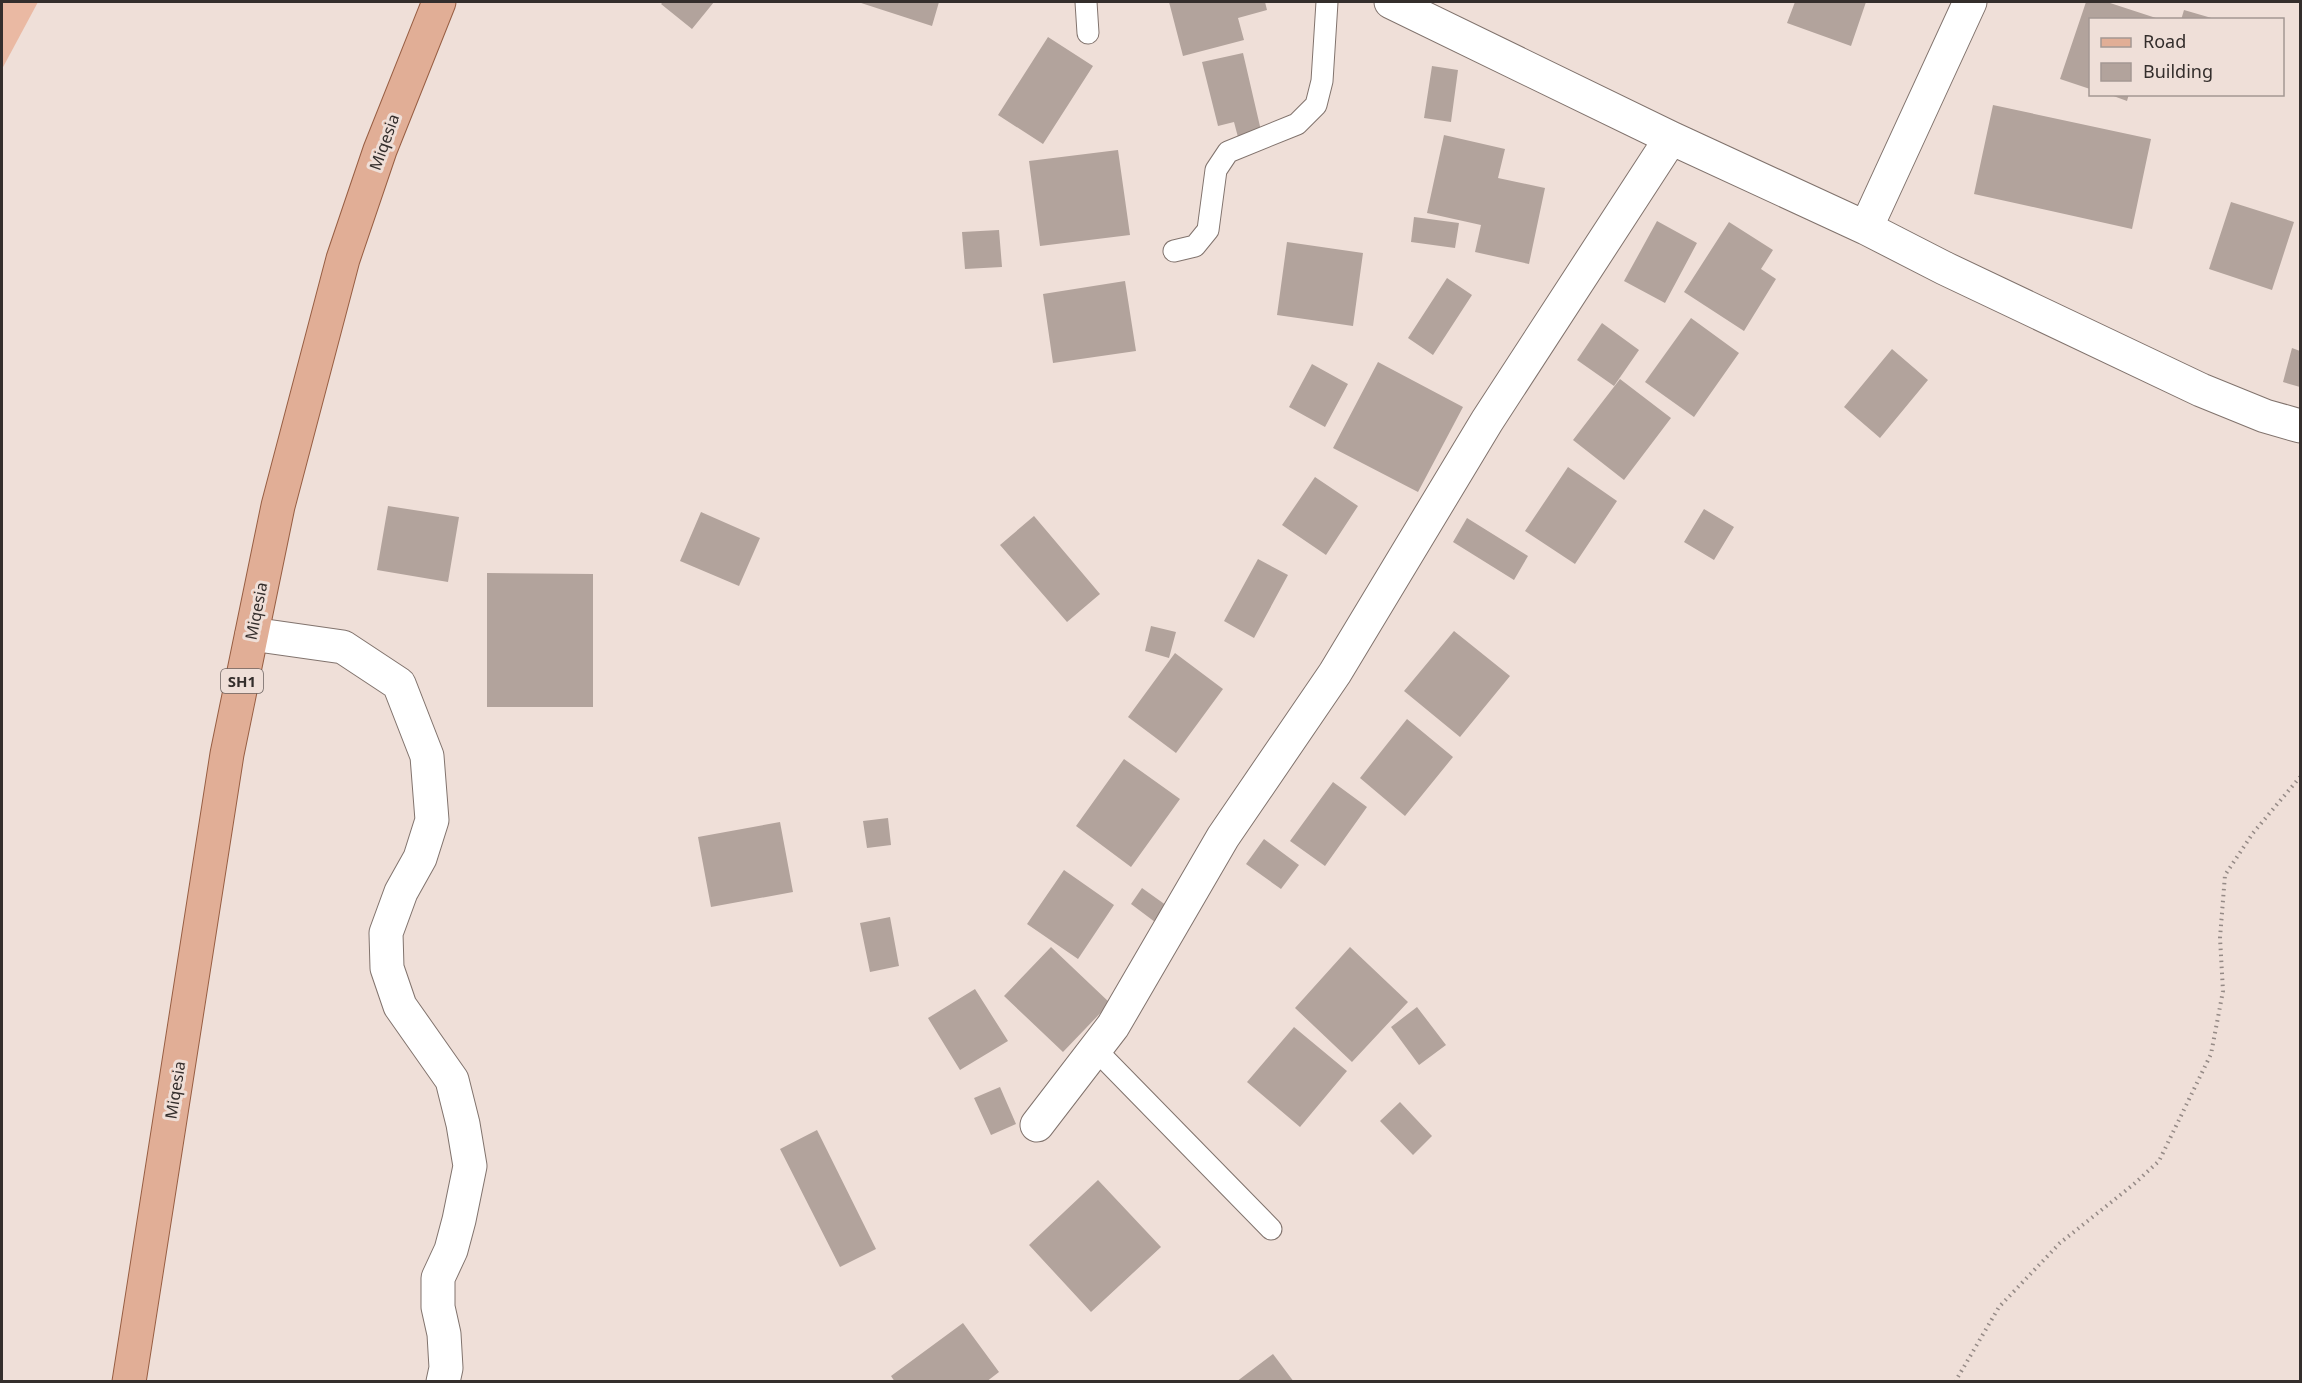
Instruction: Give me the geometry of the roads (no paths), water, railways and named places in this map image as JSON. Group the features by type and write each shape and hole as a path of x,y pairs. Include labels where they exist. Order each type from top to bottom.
{"main road":[{"name":"Miqesia","path":"129,1382 227,753 278,506 343,259 380,150 439,2"}],"street":[{"path":"1391,2 2201,390 2265,416 2301,426"},
{"path":"1866,228 1970,2"},
{"path":"1036,1125 1113,1026 1223,837 1335,674 1487,421 1671,138"},
{"path":"252,633 343,647 399,684 427,756 432,820 420,858 401,892 386,933 386,944 387,968 400,1006 452,1080 470,1166 451,1250 438,1278 438,1307 444,1334 446,1368 443,1382"}],"lane":[{"path":"1086,2 1088,33"},
{"path":"1174,251 1195,246 1208,230 1216,170 1228,152 1297,124 1316,105 1322,81 1327,2"},
{"path":"1095,1049 1271,1229"}]}
